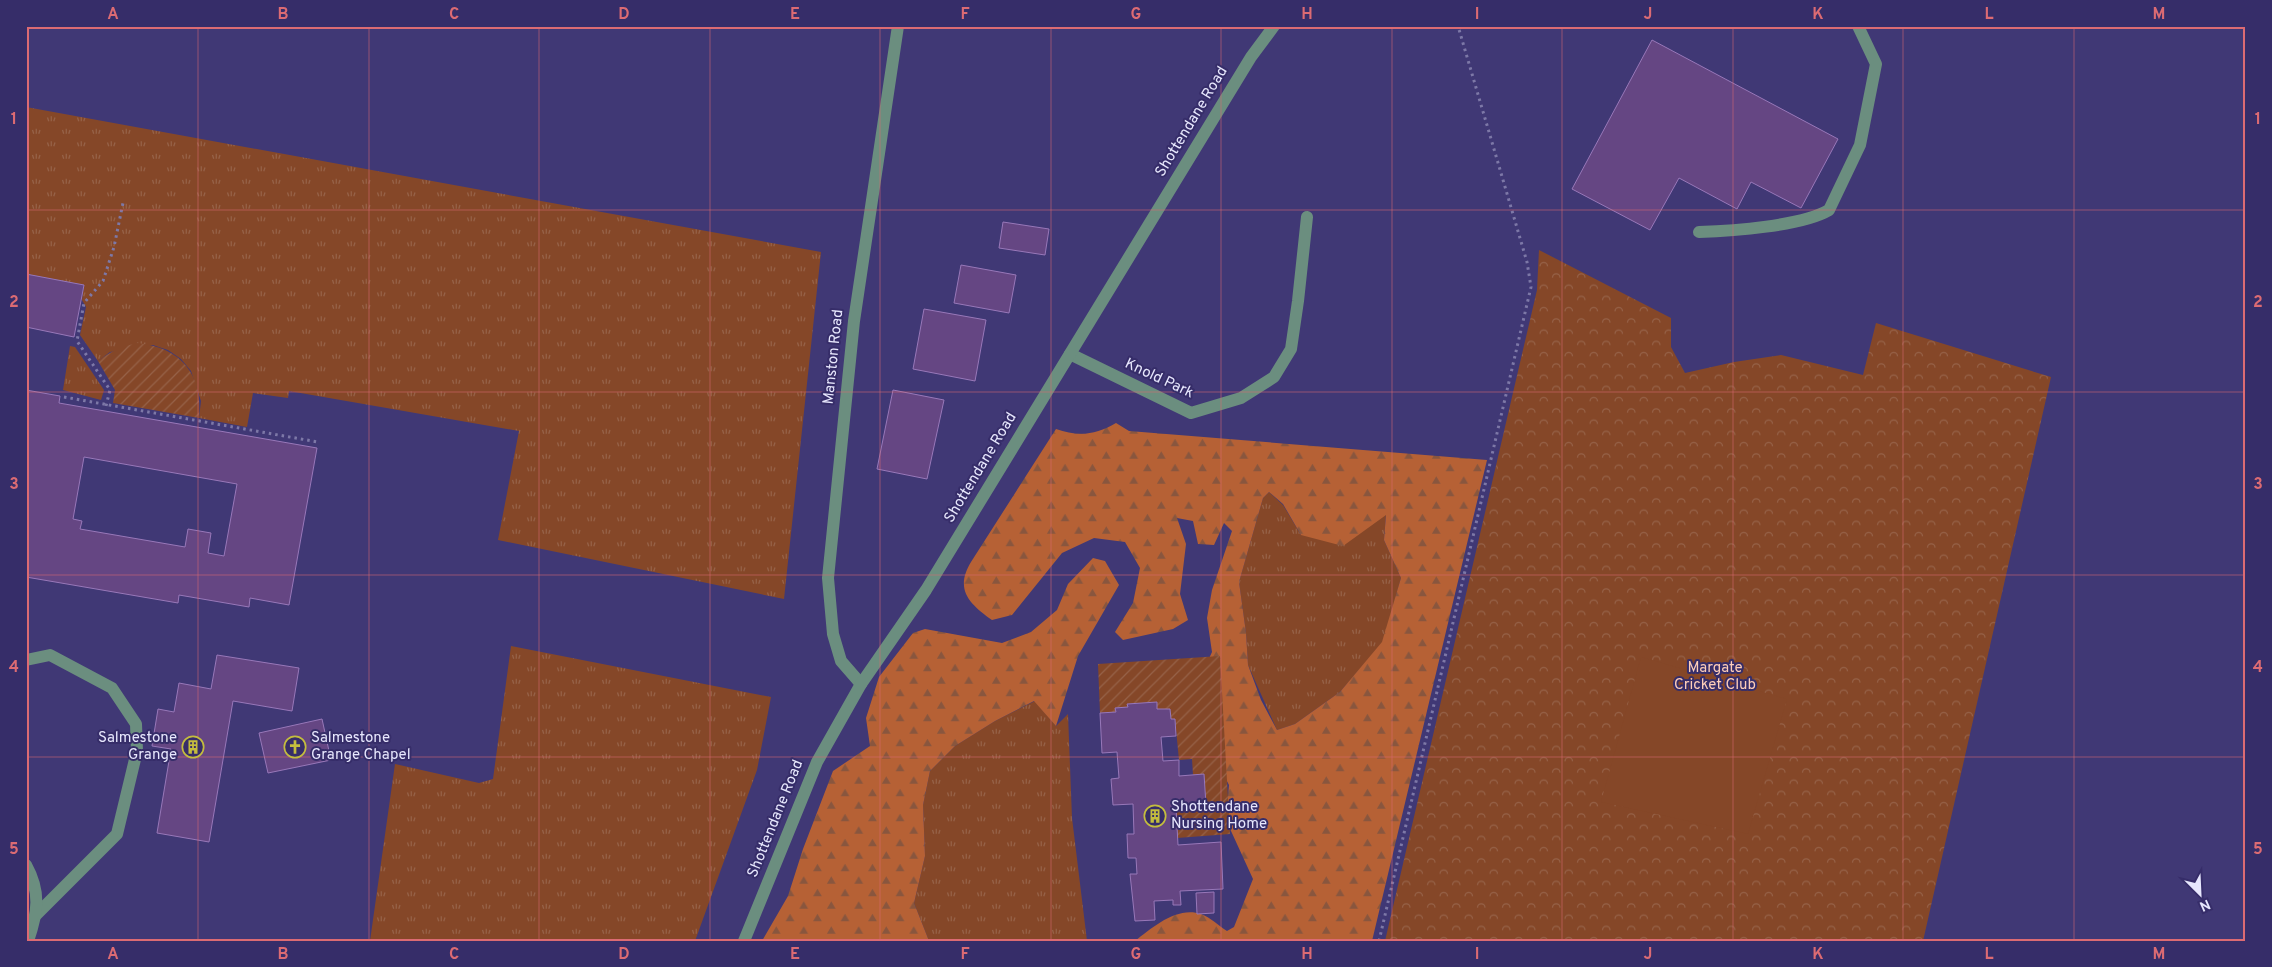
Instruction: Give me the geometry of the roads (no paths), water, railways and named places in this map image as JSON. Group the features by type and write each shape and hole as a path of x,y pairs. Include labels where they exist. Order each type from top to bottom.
{"street":[{"name":"Manston Road","path":"861,684 841,661 833,634 828,578 854,321 898,26"},
{"name":"Shottendane Road","path":"744,941 817,762 861,684 926,590 1251,57 1274,26"},
{"path":"1699,232 1728,231 1797,221 1820,216 1829,210 1860,145 1876,64 1858,26"},
{"name":"Knold Park","path":"1070,354 1191,412 1241,398 1274,377 1290,349 1298,301 1307,217"},
{"path":"26,660 50,656 112,688 136,724 137,751 117,834 36,915"},
{"path":"26,865 35,882 36,915 28,941"}],"place":[{"name":"Salmestone Grange","path":"193,747"},
{"name":"Salmestone Grange Chapel","path":"295,747"},
{"name":"Shottendane Nursing Home","path":"1155,816"}],"park label":[{"name":"Margate Cricket Club","path":"1715,676"}]}
